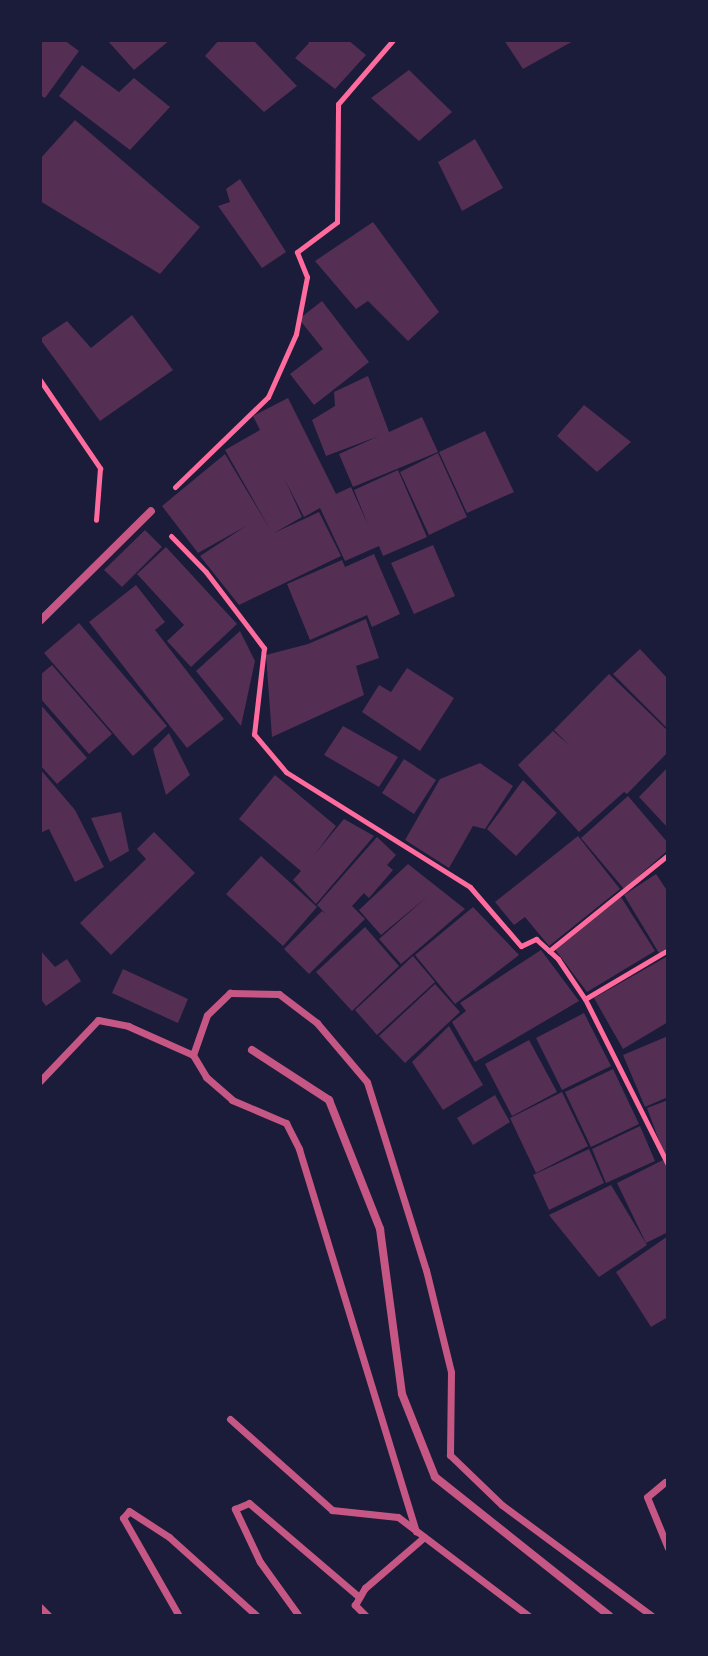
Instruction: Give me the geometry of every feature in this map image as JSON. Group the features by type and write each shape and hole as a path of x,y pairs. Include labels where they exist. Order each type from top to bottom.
{"street":[{"path":"40,621 151,511"},
{"path":"193,1055 207,1015 230,993 279,994 317,1023 367,1082 422,1255 451,1372 450,1455 502,1505 652,1616"},
{"path":"40,1081 98,1020 128,1026 193,1055 206,1077 232,1100 286,1123 299,1149 416,1531"},
{"path":"252,1050 329,1100 380,1229 402,1394 435,1477 610,1616"},
{"path":"230,1419 332,1510 398,1517 529,1616"},
{"path":"665,1482 647,1497 668,1548"},
{"path":"299,1616 260,1562 235,1509 249,1503 359,1597"},
{"path":"179,1616 123,1518 129,1511 169,1537 257,1616"},
{"path":"366,1616 355,1605 359,1597 424,1537"},
{"path":"40,1607 49,1616"}],"path":[{"path":"393,40 338,104 337,222 297,252 307,277 296,334 268,397 151,511 206,572 264,648 254,734 286,772 470,887 521,946 536,939 549,951 585,999 668,1165"},
{"path":"40,380 100,468 94,506 100,560"},
{"path":"549,951 668,855"},
{"path":"585,999 668,950"}],"building":[{"path":"40,40 64,40 79,51 45,98 40,95"},
{"path":"107,40 170,40 134,70"},
{"path":"219,40 253,40 297,86 264,112 205,56"},
{"path":"306,40 348,40 366,55 335,89 295,58 309,43"},
{"path":"504,40 575,40 523,69"},
{"path":"82,65 119,92 134,78 170,107 130,150 59,96"},
{"path":"409,70 452,112 419,141 371,98"},
{"path":"75,120 200,227 160,274 40,201 40,159"},
{"path":"475,139 503,188 462,211 438,162"},
{"path":"240,179 286,252 262,268 218,206 230,202 226,189"},
{"path":"373,222 439,312 408,341 368,301 356,309 315,261"},
{"path":"322,301 369,362 314,405 290,374 323,349 299,319"},
{"path":"132,315 173,370 100,421 40,339 67,321 91,348"},
{"path":"368,376 389,432 422,417 438,452 353,487 339,454 379,436 326,456 312,420 335,406 334,392"},
{"path":"288,398 336,494 351,487 368,525 354,490 398,470 427,537 383,556 379,546 345,561 320,508 304,517 285,480 302,517 274,533 319,512 341,556 239,605 200,556 246,526 198,553 162,506 225,454 271,531 225,450 260,430 253,416"},
{"path":"584,405 631,442 597,472 557,436"},
{"path":"485,431 514,492 467,513 439,452"},
{"path":"438,453 467,517 429,535 400,472"},
{"path":"145,530 162,547 122,587 104,570"},
{"path":"433,545 455,596 414,614 391,563"},
{"path":"166,547 237,624 191,667 167,641 184,625 137,574"},
{"path":"374,554 400,614 372,627 367,615 310,640 287,584 342,560 345,567"},
{"path":"136,585 165,622 155,630 224,719 187,748 89,622"},
{"path":"366,619 379,658 356,666 364,695 272,737 266,655 308,644"},
{"path":"79,623 167,726 133,756 44,653"},
{"path":"240,631 255,661 241,726 196,671"},
{"path":"640,649 668,679 668,729 613,674"},
{"path":"52,665 112,734 89,754 40,698 40,675"},
{"path":"407,668 454,698 420,751 362,712 379,685 391,692"},
{"path":"609,674 668,731 668,752 627,794 624,792 579,832 518,765 553,731 569,745 554,730"},
{"path":"40,704 87,758 57,784 40,765"},
{"path":"343,726 398,757 379,787 324,755"},
{"path":"169,733 190,775 166,795 153,749"},
{"path":"404,759 436,780 414,814 382,793"},
{"path":"480,763 513,786 485,829 473,826 449,868 405,840 440,779"},
{"path":"668,767 668,828 639,797"},
{"path":"40,769 75,810 104,867 75,882 49,829 40,833"},
{"path":"275,775 336,826 315,854 344,819 374,836 316,904 293,880 301,871 239,819"},
{"path":"523,780 557,813 516,856 487,829"},
{"path":"628,796 668,843 668,850 624,889 581,838"},
{"path":"121,812 129,851 110,862 91,818"},
{"path":"154,832 195,873 111,955 80,923 146,859 137,849"},
{"path":"578,836 620,889 549,946 525,917 514,925 495,902"},
{"path":"377,837 396,855 387,865 393,870 369,898 364,893 352,906 365,919 309,974 284,949 322,911 326,914 317,905"},
{"path":"261,856 317,907 283,946 226,894"},
{"path":"408,864 465,909 401,964 379,939 428,896 381,935 359,910"},
{"path":"656,874 668,892 668,947 659,953 624,895"},
{"path":"621,897 655,951 587,992 554,948"},
{"path":"473,907 519,955 455,1004 415,955"},
{"path":"365,927 399,966 352,1011 316,972"},
{"path":"40,950 55,967 67,959 81,981 46,1006 40,998"},
{"path":"541,950 579,1001 475,1062 452,1022 466,1011 460,1003"},
{"path":"413,956 435,982 377,1035 355,1010"},
{"path":"666,957 668,1022 623,1049 594,998"},
{"path":"123,969 188,999 178,1023 112,993"},
{"path":"435,984 460,1012 405,1063 379,1036"},
{"path":"584,1013 611,1066 562,1090 536,1038"},
{"path":"449,1026 483,1085 443,1110 412,1062"},
{"path":"668,1036 668,1097 645,1107 623,1055"},
{"path":"529,1040 557,1092 512,1116 485,1064"},
{"path":"613,1069 639,1124 591,1147 565,1092"},
{"path":"562,1092 588,1146 536,1173 510,1118"},
{"path":"495,1095 510,1122 473,1145 457,1118"},
{"path":"668,1100 668,1165 647,1108"},
{"path":"640,1126 655,1161 606,1183 592,1149"},
{"path":"589,1149 604,1183 549,1210 533,1175"},
{"path":"663,1160 668,1170 668,1232 646,1243 617,1183"},
{"path":"611,1185 647,1245 599,1277 549,1215"},
{"path":"668,1236 668,1317 651,1327 616,1272"}]}
